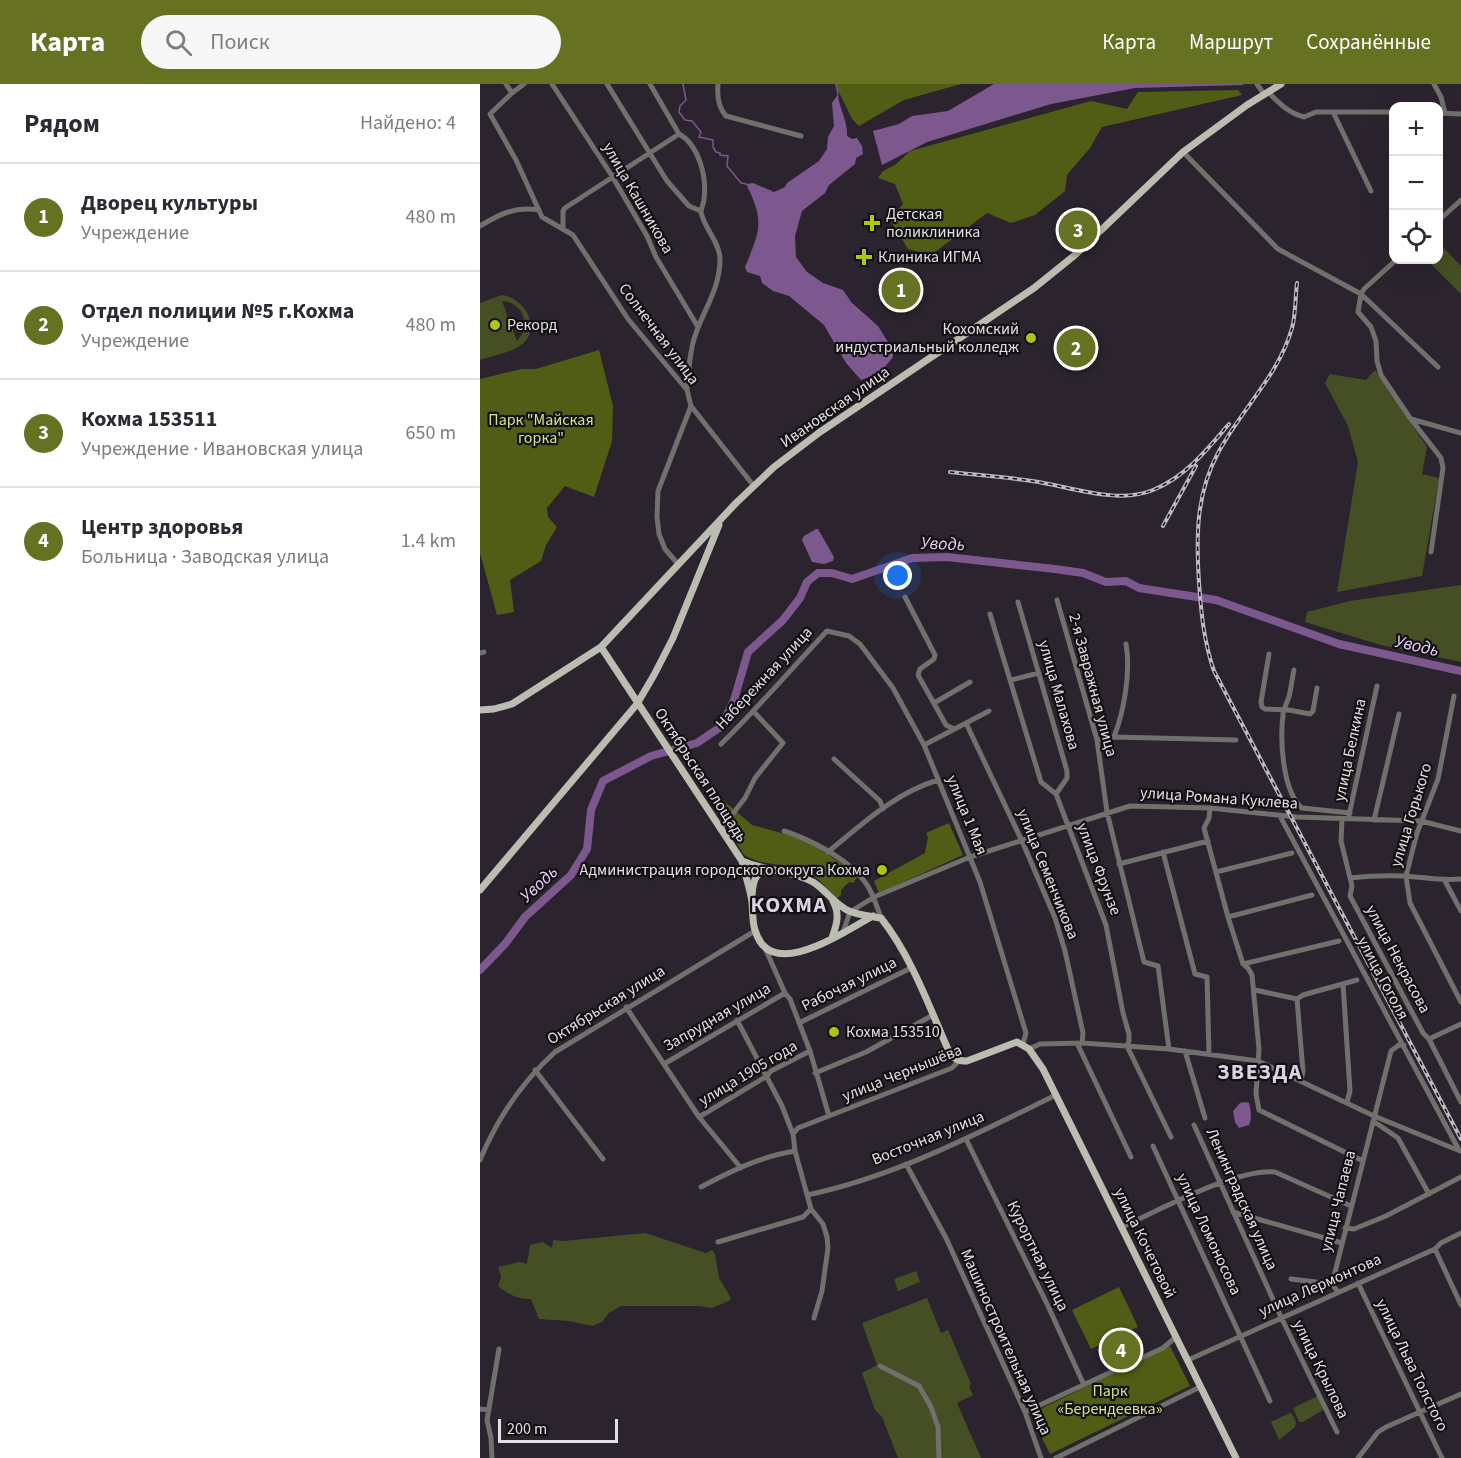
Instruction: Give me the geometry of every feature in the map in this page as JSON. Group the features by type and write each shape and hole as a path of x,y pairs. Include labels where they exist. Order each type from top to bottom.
{"main road":[{"name":"Ивановская улица","path":"480,710 512,704 601,647 753,485 820,432 1054,273 1183,152 1215,127 1281,84"},
{"name":"Ивановская улица","path":"480,890 637,704 668,649 723,518"},
{"path":"694,547 701,548 705,557"},
{"name":"Октябрьская площадь","path":"601,647 742,861"},
{"path":"742,861 815,883 831,899 850,912 877,917 890,929 911,968 950,1054 959,1061"},
{"path":"742,861 752,899 755,931 765,948 781,953 796,954 877,917"},
{"path":"752,899 756,876 759,872 772,870"},
{"path":"831,899 837,909 838,918 832,938"},
{"name":"улица Чернышёва","path":"959,1061 967,1061 1012,1043 1026,1046"},
{"name":"улица Кочетовой","path":"1026,1046 1043,1069 1236,1458"}],"street":[{"path":"506,84 512,93 524,84"},
{"name":"улица Кашникова","path":"552,84 612,176 647,236 656,257 698,327"},
{"path":"607,84 667,180 689,206 701,211"},
{"path":"650,84 679,134 685,138 699,160 704,177 704,199 701,211 720,259 716,288 693,339 687,390"},
{"path":"718,84 721,111 726,116 801,136"},
{"path":"1257,84 1280,105 1304,117 1316,112 1389,112"},
{"path":"1434,84 1441,102"},
{"name":"Солнечная улица","path":"512,93 490,114 516,160 542,217 573,236 628,319 687,390 691,406 753,485"},
{"path":"1333,112 1371,191"},
{"path":"1443,113 1461,114"},
{"path":"563,229 565,208 679,134"},
{"path":"1183,152 1278,249 1360,294 1438,367"},
{"path":"1443,216 1461,200"},
{"path":"480,226 499,215 516,210 524,208 539,210"},
{"path":"1392,264 1360,294 1358,312 1371,327 1376,341 1377,361 1381,375 1441,458 1443,468 1431,552"},
{"path":"678,564 665,549 659,534 658,491 691,406"},
{"path":"1410,418 1461,433"},
{"path":"905,597 935,655 934,659 920,669 918,675 946,725 954,729"},
{"name":"2-я Завражная улица","path":"1057,600 1097,740 1107,812 1144,962 1158,966 1169,1049"},
{"name":"улица Малахова","path":"1018,602 1067,771 1067,778 1056,794"},
{"name":"улица Фрунзе","path":"990,614 1041,782 1056,794 1106,925 1129,1034 1127,1046 1171,1137"},
{"name":"Набережная улица","path":"721,744 754,712 827,632"},
{"name":"улица 1 Мая","path":"827,632 849,636 860,644 894,688 924,745 980,882 1026,1034 1026,1046"},
{"path":"1114,737 1129,670 1126,644"},
{"path":"1269,654 1261,702 1265,710 1289,710 1310,714 1317,688"},
{"path":"1294,670 1290,695 1283,711 1282,741 1287,780 1298,806 1308,810 1350,813"},
{"path":"1011,680 1039,673"},
{"path":"934,703 970,682"},
{"name":"улица Белкина","path":"1345,820 1350,813 1377,686"},
{"name":"улица Горького","path":"1455,696 1438,779 1421,821 1406,876 1410,903 1461,1002"},
{"path":"924,745 989,711"},
{"path":"720,830 746,798 755,778 781,748 783,742 754,712"},
{"path":"1374,820 1398,714"},
{"name":"улица Семенчикова","path":"966,723 1022,841 1055,918 1065,951 1083,1033 1079,1043 1131,1157"},
{"path":"1097,740 1114,737 1236,740"},
{"path":"834,759 880,801 884,809"},
{"path":"828,852 876,812 897,799 938,780"},
{"name":"улица Романа Куклева","path":"850,912 874,897 970,857 1107,812 1142,805 1210,808 1297,818 1421,821 1461,831"},
{"path":"1210,808 1209,818 1204,828 1228,917 1243,964 1252,975 1255,990 1259,1049 1256,1094 1259,1110 1363,1161"},
{"name":"улица Гоголя","path":"1281,816 1460,1152"},
{"name":"улица Некрасова","path":"1345,820 1341,841 1352,886 1350,896 1461,1102"},
{"path":"784,831 804,837 862,877 874,897 877,917"},
{"path":"1119,864 1208,841"},
{"path":"1163,852 1195,974 1207,977 1209,1054"},
{"path":"1216,872 1292,853"},
{"path":"1350,878 1381,875 1444,881 1461,879"},
{"path":"1444,881 1461,910"},
{"path":"1228,917 1312,895"},
{"path":"843,932 850,912"},
{"name":"Октябрьская улица","path":"480,1160 504,1114 535,1070 555,1052 755,931"},
{"path":"1243,964 1339,940"},
{"path":"765,948 772,967 790,999 810,1052 829,1116"},
{"path":"772,967 781,953"},
{"name":"Рабочая улица","path":"799,1023 911,968"},
{"path":"1255,990 1297,999 1303,995 1357,980"},
{"path":"1342,984 1350,1091 1347,1102"},
{"name":"Запрудная улица","path":"664,1064 785,993"},
{"path":"1297,999 1303,1071 1301,1080"},
{"name":"Запрудная улица","path":"626,1007 699,1117 741,1168"},
{"path":"815,1072 866,1052 933,1015"},
{"path":"737,1020 767,1076 793,1134 795,1151 811,1209 823,1224 828,1248 822,1291 814,1318"},
{"path":"1429,1039 1461,1024"},
{"path":"1026,1046 1079,1043 1127,1046 1258,1061 1347,1102 1373,1118 1398,1138 1429,1194"},
{"name":"улица Чапаева","path":"1332,1284 1391,1051 1399,1045 1404,1045"},
{"name":"Ленинградская улица","path":"1185,1051 1206,1118"},
{"name":"улица 1905 года","path":"699,1117 767,1076 771,1071 810,1052"},
{"name":"улица Чернышёва","path":"793,1134 798,1128 952,1068 959,1061"},
{"path":"535,1070 603,1159"},
{"name":"Восточная улица","path":"807,1195 830,1190 906,1164 966,1139 1056,1095"},
{"path":"1373,1118 1460,1152"},
{"name":"Ленинградская улица","path":"1194,1125 1281,1317"},
{"name":"Курортная улица","path":"966,1139 1084,1385"},
{"name":"улица Ломоносова","path":"1153,1146 1270,1401"},
{"path":"701,1187 741,1168 778,1154 795,1151"},
{"name":"Машиностроительная улица","path":"906,1164 946,1238 1025,1412 1041,1458"},
{"path":"1122,1227 1220,1183 1263,1172 1275,1172 1351,1206"},
{"path":"1345,1228 1354,1229 1386,1216 1461,1177"},
{"path":"718,1242 803,1217 811,1209"},
{"path":"1233,1212 1342,1243"},
{"name":"улица Лермонтова","path":"1188,1360 1435,1249 1441,1243 1461,1233"},
{"path":"1435,1249 1461,1305"},
{"path":"1291,1279 1332,1284 1338,1292"},
{"name":"улица Льва Толстого","path":"1358,1283 1442,1458"},
{"name":"улица Крылова","path":"1281,1317 1337,1432"},
{"path":"1025,1412 1163,1347 1176,1338"},
{"path":"492,1458 488,1420 499,1349"},
{"path":"880,1366 919,1386 931,1407 938,1427 939,1458"},
{"path":"1056,1458 1200,1387"},
{"path":"1358,1458 1378,1431 1461,1394"},
{"path":"480,1409 489,1410"}],"green space":[{"path":"835,84 961,84 904,100 859,126 852,119"},
{"path":"1238,90 1242,95 1102,127 1090,148 1067,175 1065,191 1035,215 1011,223 987,213 931,255 908,249 890,220 903,204 895,184 878,178 883,171 895,165 910,151 1091,101 1127,109 1138,92"},
{"path":"1443,249 1461,266 1461,294 1431,264 1443,264"},
{"name":"Рекорд","path":"502,295 510,297 524,308 531,323 531,331 521,345 480,360 480,303","holes":["502,301 510,302 520,310 523,316 524,329 517,341"]},
{"name":"Парк \"Майская горка\"","path":"599,350 613,406 612,441 594,497 565,486 547,508 548,517 557,527 546,545 541,561 510,580 514,612 497,615 480,553 480,379 521,369 536,369"},
{"path":"1375,370 1427,447 1422,474 1439,478 1422,576 1337,592 1358,462 1348,426 1325,383 1330,374 1366,380"},
{"path":"1461,585 1461,662 1381,645 1305,622 1307,612 1350,601"},
{"path":"710,789 752,825 806,840 847,867 857,878 841,890 841,895 836,899 819,880 806,871 761,862 744,855 705,792"},
{"path":"949,823 963,855 879,893 874,881 925,853 928,837 926,833"},
{"path":"645,1233 706,1253 712,1250 715,1254 719,1278 731,1298 729,1301 712,1308 621,1306 609,1313 602,1322 592,1326 569,1321 539,1319 531,1299 513,1296 498,1286 501,1277 498,1267 520,1262 527,1264 530,1245 543,1242 552,1248 553,1240 564,1241"},
{"path":"916,1271 920,1282 898,1291 894,1279"},
{"path":"1119,1287 1138,1327 1091,1349 1072,1310"},
{"path":"927,1298 941,1333 948,1330 971,1384 969,1386 973,1395 957,1403 981,1458 898,1458 882,1417 875,1410 862,1373 877,1365 862,1323"},
{"name":"Парк «Берендеевка»","path":"1170,1346 1190,1386 1050,1454 1030,1414"},
{"path":"1318,1396 1323,1410 1299,1422 1293,1408"},
{"path":"1290,1413 1296,1422 1295,1427 1279,1440 1271,1422"}],"shaded area":[{"path":"994,84 1243,85 1135,88 1051,104 927,142 882,165 873,131 899,124 912,116 948,111"},
{"path":"838,94 847,136 852,139 857,138 862,146 863,154 856,158 855,164 829,185 825,193 802,211 795,236 796,257 807,272 823,283 843,290 852,303 878,326 893,350 893,357 880,373 861,380 846,363 824,325 789,296 773,291 762,283 760,276 747,272 745,267 758,226 756,208 746,184 753,183 774,192 785,187 787,183 819,161 827,149 828,137 834,126 832,103"},
{"path":"816,529 834,557 833,561 824,564 812,562 802,540 804,536"},
{"path":"1240,1103 1249,1103 1250,1122 1249,1125 1239,1128 1233,1111"}],"waterway":[{"path":"683,84 686,100 680,106 679,112 685,120 692,121 701,132 699,137 713,140 716,152 728,156 727,166 741,183 746,184"},
{"path":"836,84 838,94"},
{"name":"Уводь","path":"480,970 505,944 525,917 571,875 587,849 591,810 603,781 651,756 697,743 722,726 734,700 748,652 783,620 800,598 807,582 818,573 832,573 852,579 912,558 947,557 1083,573 1106,582 1126,581 1139,588 1216,600 1339,644 1461,671"}],"railway":[{"path":"1297,283 1295,312 1286,345 1269,377 1227,437 1205,484 1198,532 1198,565 1205,638 1214,671 1461,1139"},
{"path":"950,472 1032,481 1109,495 1139,494 1153,490 1175,478 1204,453 1229,424"},
{"path":"1163,526 1196,466"}],"place":[{"name":"Детская поликлиника","path":"872,223"},
{"name":"Кохма 153511","path":"1078,230"},
{"name":"Клиника ИГМА","path":"864,257"},
{"name":"Дворец культуры","path":"901,290"},
{"name":"Рекорд","path":"495,325"},
{"name":"Кохомский индустриальный колледж","path":"1031,338"},
{"name":"Отдел полиции №5 г.Кохма","path":"1076,348"},
{"name":"Администрация городского округа Кохма","path":"882,870"},
{"name":"Кохма 153510","path":"834,1032"},
{"name":"Центр здоровья","path":"1121,1350"}],"district":[{"name":"КОХМА","path":"789,905"},
{"name":"ЗВЕЗДА","path":"1260,1072"}]}
